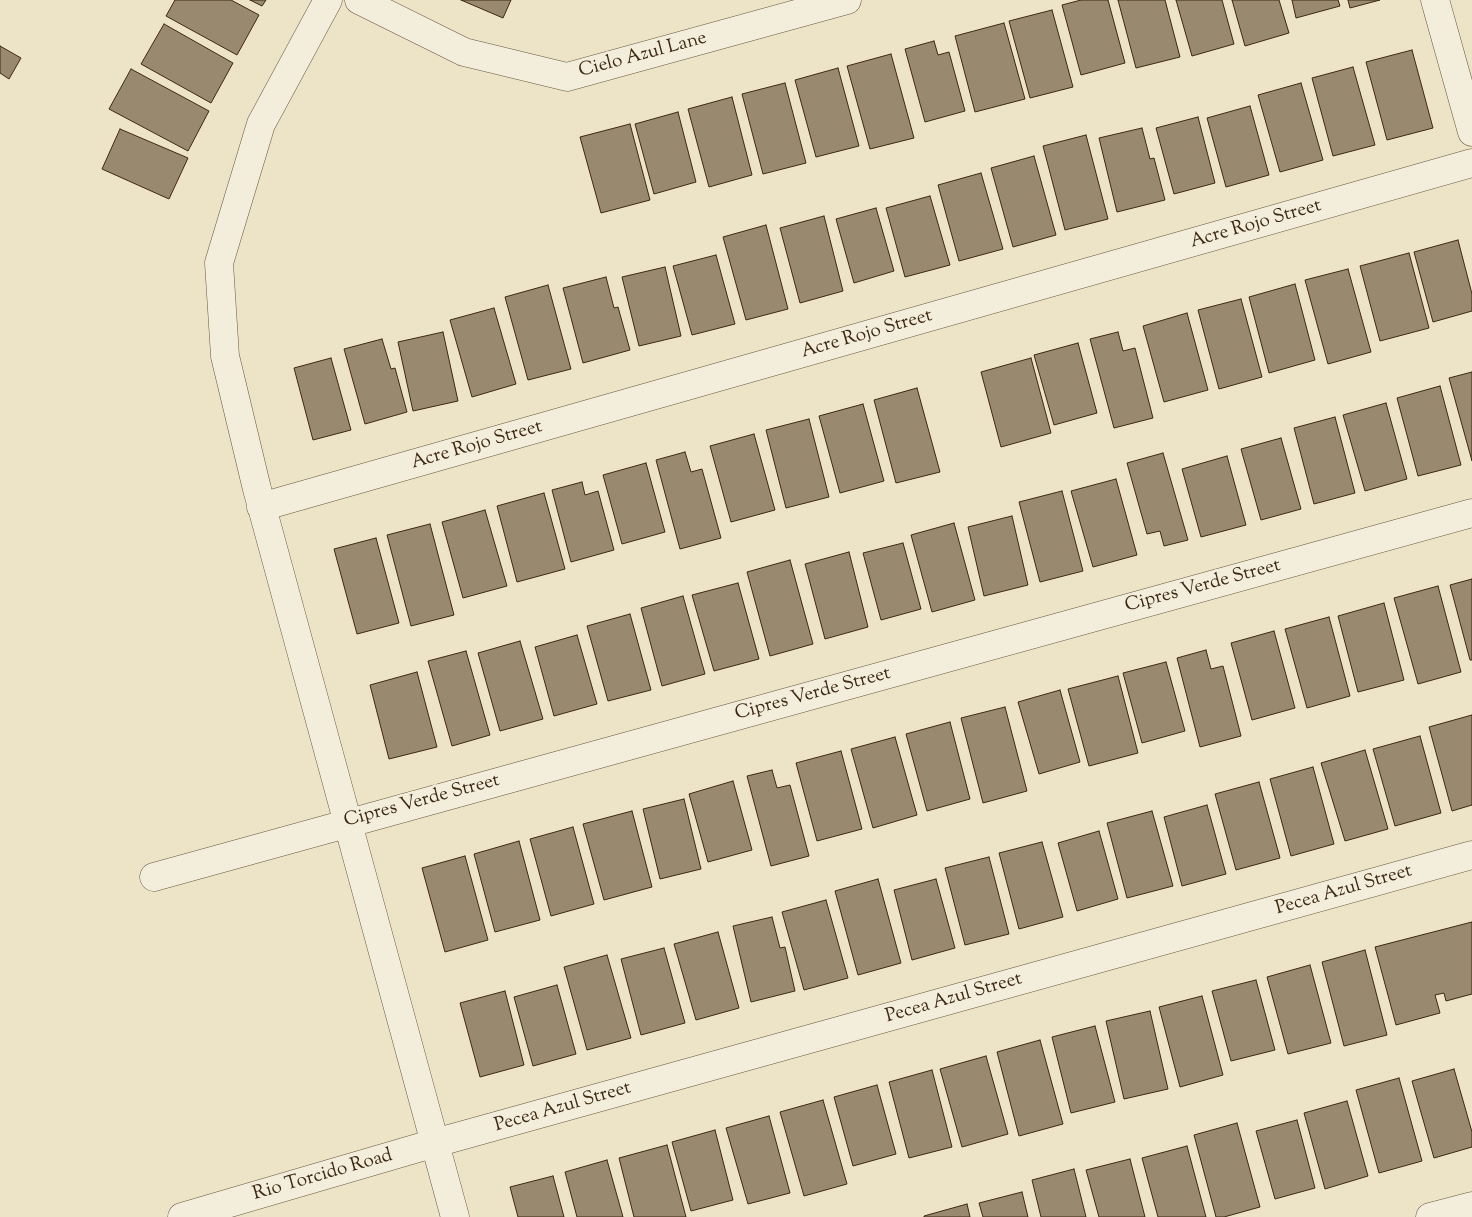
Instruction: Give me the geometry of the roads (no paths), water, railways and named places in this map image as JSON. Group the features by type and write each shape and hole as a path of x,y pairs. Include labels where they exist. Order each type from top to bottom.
{"street":[{"path":"328,0 261,124 219,263 225,356 262,507 455,1217"},
{"name":"Cielo Azul Lane","path":"359,0 464,52 568,77 847,0"},
{"path":"1436,0 1472,132"},
{"name":"Acre Rojo Street","path":"262,507 1472,163"},
{"name":"Cipres Verde Street","path":"154,877 1472,513"},
{"name":"Pecea Azul Street","path":"435,1144 1472,855"},
{"name":"Rio Torcido Road","path":"182,1217 435,1144"},
{"path":"1430,1217 1472,1206"}]}
